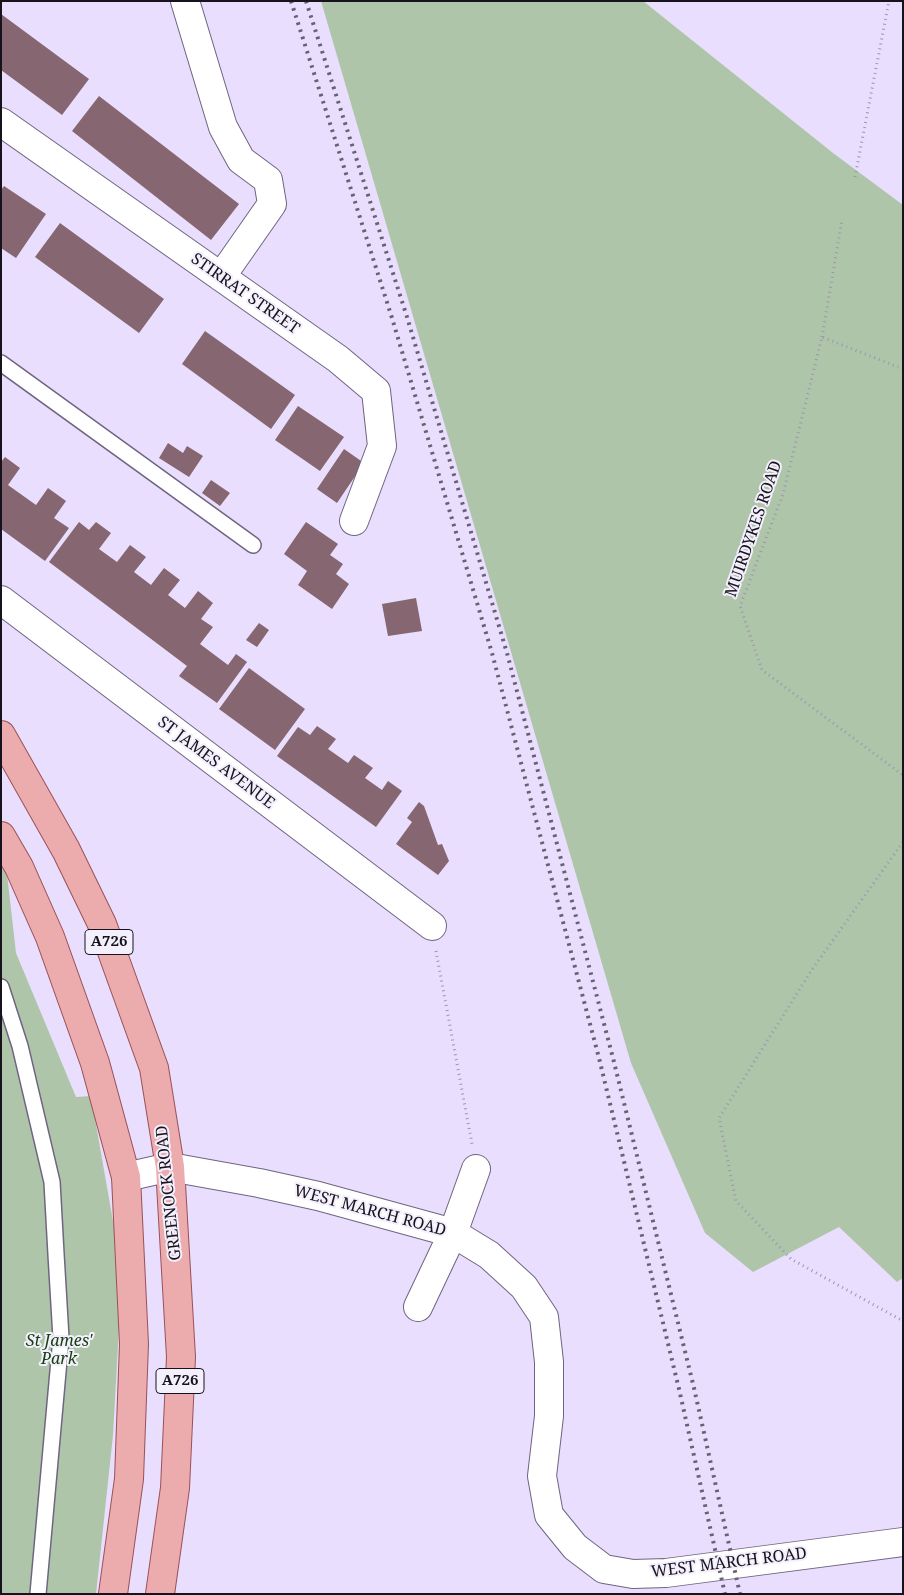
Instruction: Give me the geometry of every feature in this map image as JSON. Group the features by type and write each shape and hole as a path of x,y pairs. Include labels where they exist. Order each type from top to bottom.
{"main road":[{"name":"GREENOCK ROAD","path":"1,735 66,850 102,924 154,1068 170,1167 182,1357 175,1488 160,1594"},
{"name":"A726","path":"1,836 19,866 50,937 95,1063 126,1177 134,1344 129,1479 113,1594"}],"street":[{"path":"185,1 223,127 241,160 268,180 272,204 220,276"},
{"name":"STIRRAT STREET","path":"3,130 220,276 338,359 376,391 382,446 354,521"},
{"name":"ST JAMES AVENUE","path":"1,600 432,926"},
{"name":"WEST MARCH ROAD","path":"126,1177 170,1167 318,1196 453,1233 489,1255 524,1287 544,1317 550,1362 549,1416 542,1476 549,1515 575,1548 604,1569 632,1574 666,1573 903,1542"},
{"path":"418,1307 453,1233 476,1169"}],"lane":[{"path":"1,363 252,545"},
{"path":"1,987 20,1046 52,1182 61,1338 38,1594"}],"path":[{"path":"855,177 890,1"},
{"name":"MUIRDYKES ROAD","path":"842,220 822,337 783,494 740,606 762,670 903,775"},
{"path":"822,337 903,369"},
{"path":"903,842 811,971 719,1118 736,1201 791,1259 903,1321"},
{"path":"432,926 476,1169"}],"green space":[{"path":"321,1 643,1 833,153 903,205 903,1278 897,1282 839,1227 753,1272 705,1233 631,1063"},
{"name":"St James' Park","path":"1,863 7,874 16,953 76,1097 91,1096 114,1227 119,1328 113,1435 96,1594 1,1594"}],"building":[{"path":"1,14 89,79 62,115 1,70"},
{"path":"99,96 239,204 211,240 72,131"},
{"path":"4,186 46,214 16,258 1,248 1,190"},
{"path":"60,223 164,299 139,333 35,257"},
{"path":"205,331 295,395 271,429 182,364"},
{"path":"298,406 344,437 320,471 275,440"},
{"path":"168,443 183,453 187,446 203,456 189,477 159,458"},
{"path":"344,449 364,463 337,503 317,489"},
{"path":"5,457 20,468 8,485 36,505 48,488 66,501 54,518 69,528 45,561 1,529 1,462"},
{"path":"211,480 230,493 220,506 202,493"},
{"path":"79,522 89,530 96,522 111,533 99,549 117,562 130,545 146,557 134,572 151,585 164,568 180,580 168,595 185,608 198,591 213,603 201,619 213,627 200,644 228,665 236,654 247,662 217,703 179,676 187,666 49,562"},
{"path":"306,522 338,544 330,555 343,564 336,574 349,584 332,609 298,585 307,571 284,554"},
{"path":"416,598 422,631 388,636 382,604"},
{"path":"259,623 269,630 257,647 246,640"},
{"path":"249,668 305,709 275,750 219,709"},
{"path":"317,726 336,739 328,749 348,763 354,755 373,768 365,778 382,790 388,781 402,791 376,827 277,756 298,727 310,735"},
{"path":"419,802 424,806 438,845 442,844 449,861 438,875 396,844 412,822 407,818"}],"railway":[{"path":"291,1 392,318 492,653 599,1058 679,1389 725,1594"},
{"path":"306,1 407,317 507,653 613,1058 694,1388 740,1594"}]}
